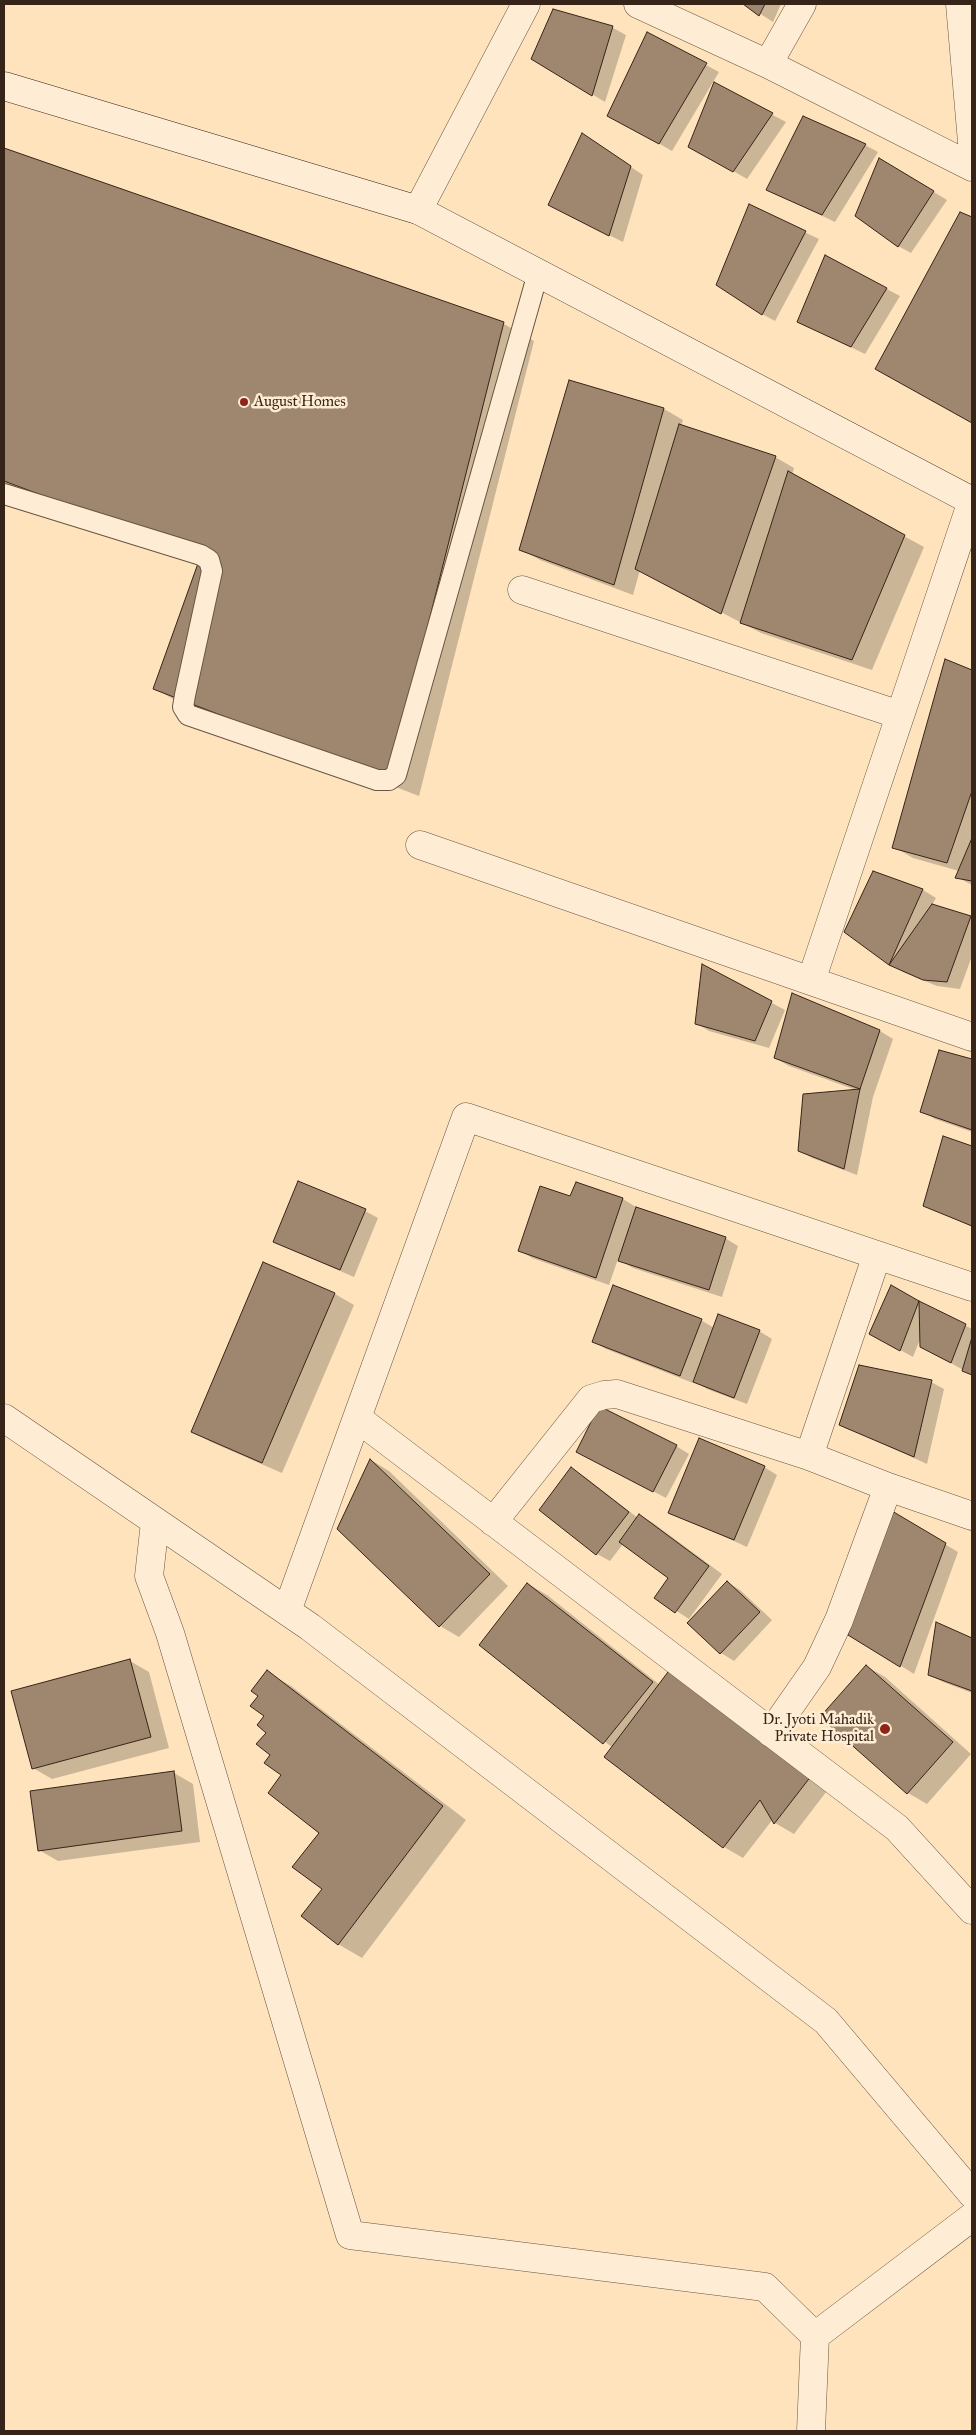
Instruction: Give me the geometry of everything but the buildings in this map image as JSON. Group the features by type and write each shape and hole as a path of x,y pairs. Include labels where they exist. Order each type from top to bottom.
{"street":[{"path":"418,210 526,4"},
{"path":"638,4 768,64 972,167"},
{"path":"768,64 802,4"},
{"path":"960,4 972,142"},
{"path":"4,86 418,210 972,501 811,981"},
{"path":"522,590 900,715"},
{"path":"420,845 972,1037"},
{"path":"287,1611 466,1117 972,1287"},
{"path":"809,1456 877,1255"},
{"path":"493,1522 591,1399 617,1394 809,1456 888,1487 972,1516"},
{"path":"4,1418 287,1611 826,2020 972,2194"},
{"path":"357,1418 897,1828 972,1910"},
{"path":"771,1733 817,1666 839,1620 888,1487"},
{"path":"155,1522 149,1576 170,1633 350,2235 765,2286 815,2336 811,2431"},
{"path":"815,2336 972,2217"}],"lane":[{"path":"4,494 201,555 209,560 212,571 183,707 188,715 377,780 389,780 396,776 538,273"}],"place":[{"name":"August Homes","path":"244,402"},
{"name":"Dr. Jyoti Mahadik Private Hospital","path":"885,1729"}]}
